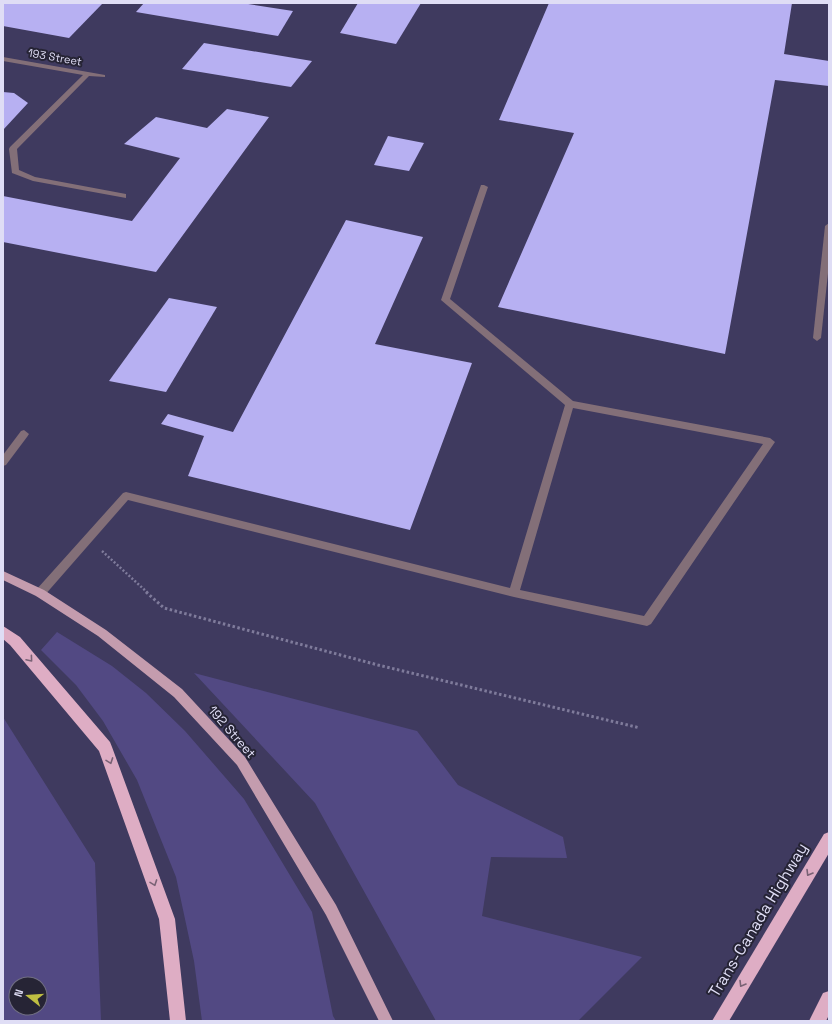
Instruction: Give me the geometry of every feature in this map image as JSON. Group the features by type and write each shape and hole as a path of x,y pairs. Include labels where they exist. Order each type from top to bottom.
{"highway":[{"path":"3,632 15,641 105,748 167,919 178,1021"},
{"name":"Trans-Canada Highway","path":"720,1021 829,839"},
{"path":"817,1021 829,999"}],"main road":[{"name":"192 Street","path":"3,575 40,593 102,633 178,693 241,761 331,910 386,1021"}],"street":[{"name":"193 Street","path":"3,59 103,76"},
{"path":"86,74 13,149 15,171 33,179 123,196"},
{"path":"40,593 89,540 126,496 514,593 647,621 770,442 570,404 445,300 484,187"},
{"path":"817,338 829,226"},
{"path":"514,593 570,404"},
{"path":"3,462 24,434"}],"path":[{"path":"89,540 164,608 378,665 640,728"}],"shaded area":[{"path":"57,632 112,666 146,693 185,731 244,799 312,912 333,1016 336,1021 202,1021 194,961 176,877 137,780 103,721 76,685 41,650"},
{"path":"194,673 417,731 458,785 563,837 567,858 491,857 482,916 642,957 578,1021 436,1021 315,803"},
{"path":"3,717 95,863 101,1021 3,1021"}],"building":[{"path":"3,3 103,3 69,38 3,26"},
{"path":"144,3 242,3 293,11 278,36 136,12"},
{"path":"358,3 421,3 396,44 340,33"},
{"path":"549,3 792,3 784,54 829,61 829,86 775,80 725,354 498,307 574,133 499,120"},
{"path":"204,43 312,61 291,87 182,69"},
{"path":"3,92 14,93 28,103 3,130"},
{"path":"227,109 269,117 156,272 3,242 3,196 132,221 180,158 124,144 156,117 207,128"},
{"path":"388,136 424,143 409,171 374,165"},
{"path":"346,220 423,237 375,344 472,363 410,530 188,476 204,436 161,424 168,414 233,432"},
{"path":"169,298 217,307 166,392 109,381"}]}
